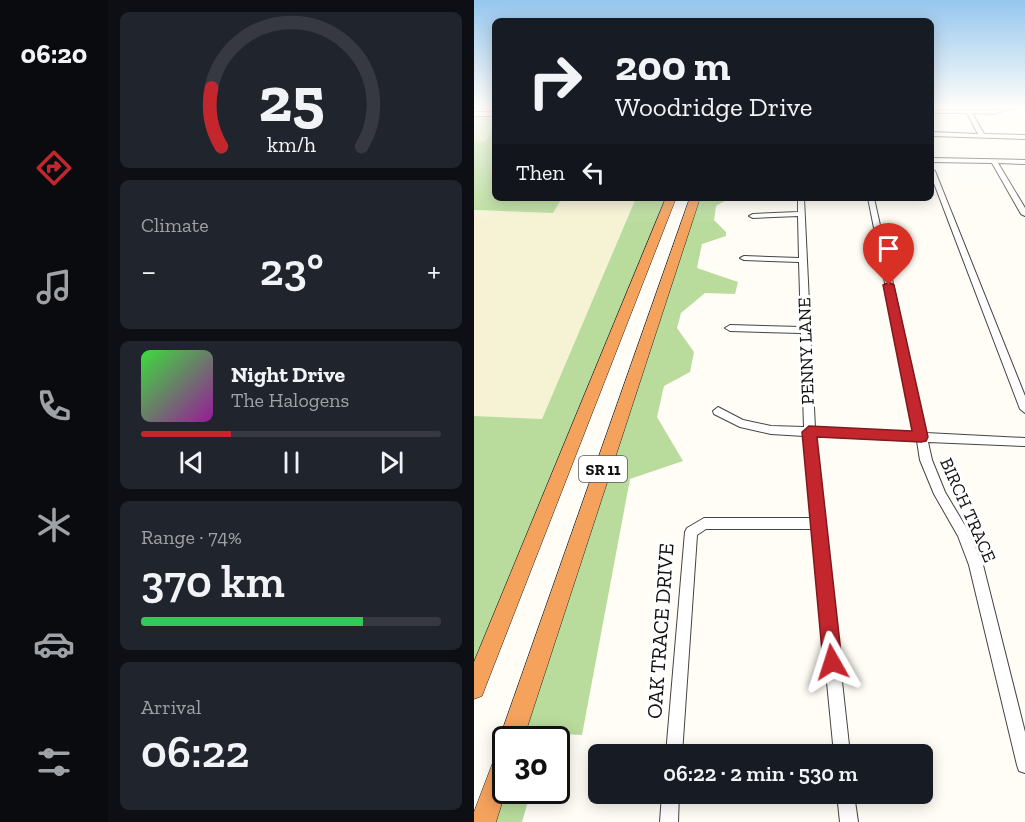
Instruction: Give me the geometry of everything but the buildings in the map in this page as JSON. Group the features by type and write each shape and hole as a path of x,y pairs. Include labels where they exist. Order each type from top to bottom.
{"highway":[{"name":"SR 11","path":"474,688 670,201"},
{"name":"SR 11","path":"516,726 694,201"},
{"path":"483,822 492,797"}],"street":[{"path":"934,160 1025,162"},
{"path":"994,162 1025,214"},
{"path":"934,176 1025,409"},
{"name":"PENNY LANE","path":"801,201 809,432 841,744"},
{"name":"BIRCH TRACE","path":"871,201 931,476 963,533 976,565 1025,765"},
{"path":"753,216 802,214"},
{"path":"744,258 803,260"},
{"path":"730,328 805,330"},
{"path":"718,411 740,423 755,427 809,432 1025,442"},
{"name":"OAK TRACE DRIVE","path":"675,744 691,532 704,524 818,523"},
{"path":"669,822 670,804"},
{"path":"847,804 849,822"}],"shaded area":[{"path":"560,201 635,201 542,419 474,416 474,210 553,213"}],"green space":[{"path":"474,146 492,146 492,201 560,201 553,213 474,210"},
{"path":"635,201 670,201 474,688 474,416 542,419"},
{"path":"694,201 725,201 716,206 714,220 726,232 726,236 702,244 697,268 738,282 735,294 705,293 681,313 677,328 694,352 690,372 664,386 657,417 683,461 630,479 582,735 570,734 570,726 516,726"},
{"path":"496,804 527,804 522,822 483,822"}],"route":[{"path":"832,662 809,432 921,437 889,285"}]}
